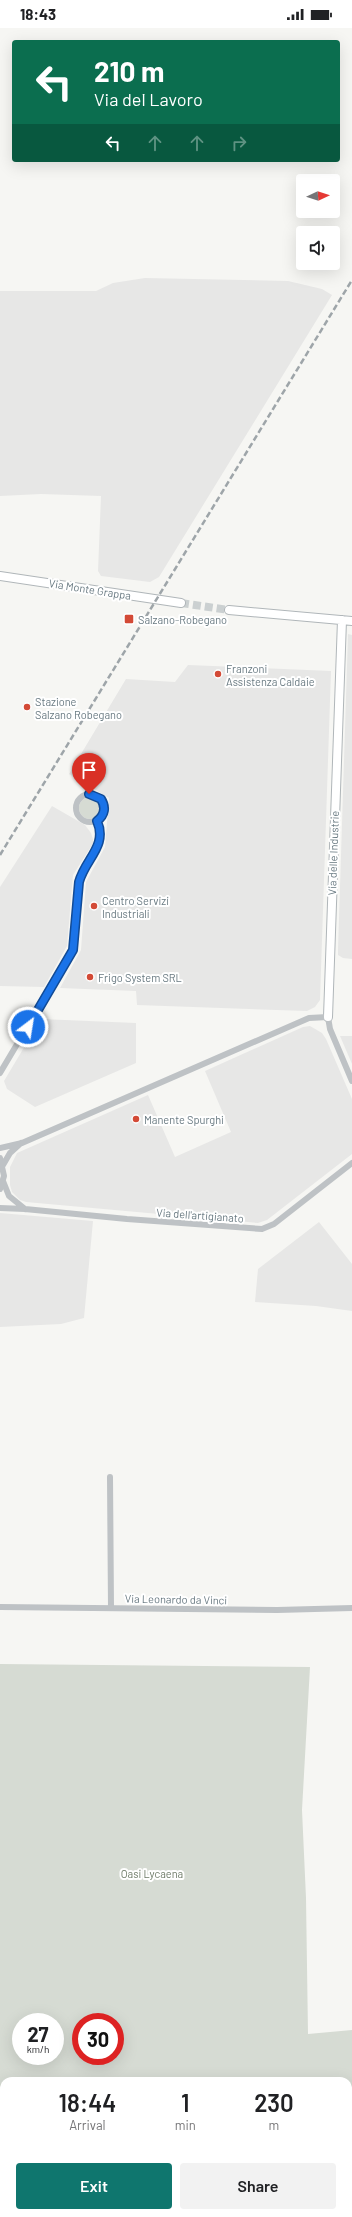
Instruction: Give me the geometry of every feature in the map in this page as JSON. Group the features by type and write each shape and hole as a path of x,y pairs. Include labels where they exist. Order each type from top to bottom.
{"street":[{"name":"Via Monte Grappa","path":"0,576 181,603"},
{"path":"229,610 352,621"},
{"name":"Via delle Industrie","path":"342,620 328,1017 330,1029 352,1081"},
{"path":"0,1073 73,950 80,878 100,840 97,821 104,812 104,803 94,794 84,795 76,805 77,814 84,821 97,821"},
{"path":"0,1148 22,1143 288,1026 309,1018 328,1017"},
{"path":"3,1165 10,1153 22,1143"},
{"path":"0,1158 3,1165 3,1181 8,1196 25,1209"},
{"name":"Via dell'artigianato","path":"0,1208 25,1209 127,1220 262,1229 274,1224 352,1163"},
{"path":"0,1189 3,1181"},
{"path":"110,1477 111,1608"},
{"name":"Via Leonardo da Vinci","path":"0,1607 277,1610 352,1608"}],"shaded area":[{"path":"145,278 288,281 322,289 332,295 159,577 150,582 101,576 98,571 101,496 41,494 0,496 0,291 96,291 113,283"},
{"path":"348,634 352,635 352,959 343,958 338,955"},
{"path":"188,665 331,671 320,1000 315,1007 307,1011 137,1005 136,991 60,988 81,950 86,882 105,847 109,798 69,774 126,679 175,682"},
{"path":"52,806 85,825 91,833 94,842 73,875 67,946 44,987 0,986 0,887"},
{"path":"41,1019 136,1023 136,1063 35,1107 7,1089 4,1081"},
{"path":"310,1026 322,1033 326,1039 352,1099 352,1154 267,1220 258,1223 26,1202 20,1200 12,1192 10,1185 10,1167 17,1153 148,1095 175,1157 231,1132 205,1071 303,1027"},
{"path":"340,1036 352,1036 352,1064"},
{"path":"0,1213 93,1221 84,1318 61,1324 0,1327"},
{"path":"319,1222 352,1264 352,1311 316,1306 255,1302 258,1269"}],"green space":[{"path":"90,797 94,798 100,804 100,812 94,818 90,819 86,818 80,812 79,808 80,804 86,798"},
{"name":"Oasi Lycaena","path":"0,1664 310,1667 302,1810 306,1898 308,2034 352,2030 352,2077 0,2077"}],"tunnel":[{"path":"181,603 229,610"}],"railway":[{"path":"0,855 352,280"}],"place":[{"name":"Salzano-Robegano","path":"129,619"},
{"name":"Franzoni Assistenza Caldaie","path":"218,674"},
{"name":"Stazione Salzano Robegano","path":"27,707"},
{"name":"Centro Servizi Industriali","path":"94,906"},
{"name":"Frigo System SRL","path":"90,977"},
{"name":"Manente Spurghi","path":"136,1119"}],"route":[{"path":"28,1027 70,958 73,950 79,882 81,874 99,845 100,832 97,821 104,812 104,803 101,799 94,794 89,794"}]}
